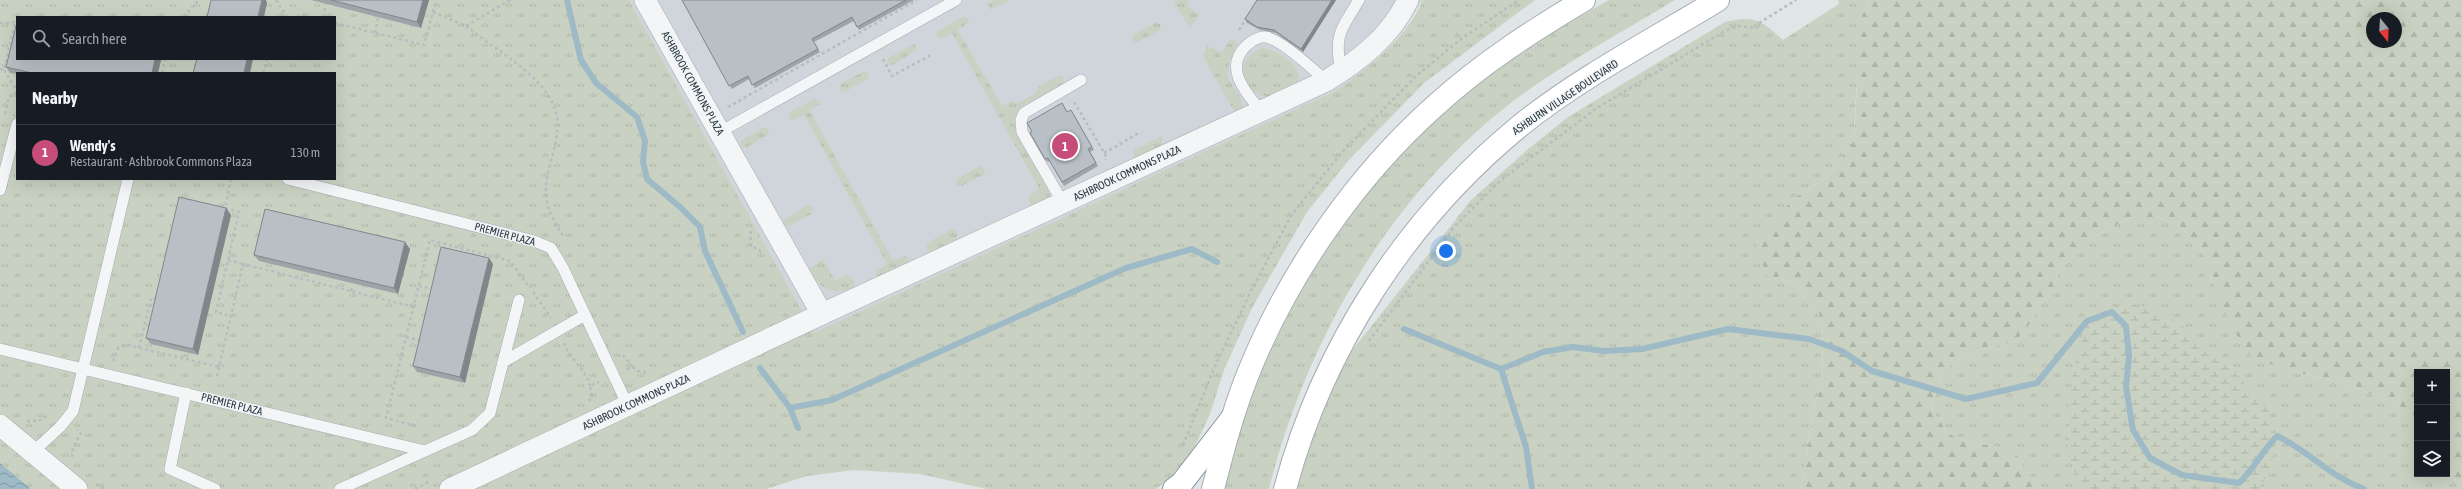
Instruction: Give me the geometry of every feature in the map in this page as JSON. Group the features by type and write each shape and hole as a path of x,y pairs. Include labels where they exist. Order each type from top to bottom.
{"main road":[{"path":"1213,489 1232,418 1248,373 1270,325 1295,278 1346,204 1382,160 1435,105 1483,66 1527,34 1584,0"},
{"name":"ASHBURN VILLAGE BOULEVARD","path":"1286,489 1305,427 1339,348 1364,303 1413,234 1470,172 1522,125 1580,84 1718,0"},
{"path":"1174,489 1181,484 1232,418"}],"street":[{"name":"ASHBROOK COMMONS PLAZA","path":"645,0 822,314"},
{"name":"ASHBROOK COMMONS PLAZA","path":"443,484 628,406 822,314 1333,77 1378,42 1393,25 1408,0"},
{"path":"0,425 77,489"}],"lane":[{"path":"716,125 876,45 956,0"},
{"path":"1261,111 1246,94 1235,68 1240,51 1260,37 1266,37 1333,77 1338,34 1359,0"},
{"path":"1063,203 1022,132 1021,120 1029,109 1081,80"},
{"path":"0,190 16,128"},
{"path":"33,452 60,427 74,411 128,180"},
{"name":"PREMIER PLAZA","path":"292,180 534,241 551,248 585,315 628,406"},
{"path":"340,489 472,430 483,422 490,413 519,300"},
{"path":"503,362 585,315"},
{"name":"PREMIER PLAZA","path":"0,349 85,368 425,451"},
{"path":"186,393 170,468 215,489"}],"path":[{"path":"185,16 198,0"},
{"path":"276,0 286,16"},
{"path":"336,23 424,45 436,0"},
{"path":"466,26 510,0"},
{"path":"716,125 867,28 917,0"},
{"path":"1365,348 1455,226 1501,180 1597,108 1723,32 1737,26 1756,28 1759,23 1796,0"},
{"path":"323,16 326,4"},
{"path":"433,12 466,26 532,77 550,99 557,130 555,152 546,189 547,201 566,242"},
{"path":"1235,37 1250,12"},
{"path":"375,34 378,18"},
{"path":"0,23 16,22 2,69 16,90"},
{"path":"867,28 892,76 933,54"},
{"path":"162,72 165,60"},
{"path":"263,72 267,60"},
{"path":"1069,99 1077,105 1104,153 1106,159 1105,163"},
{"path":"1104,153 1139,133"},
{"path":"231,180 225,208 239,212 216,312 231,316"},
{"path":"747,225 751,231 750,245 756,250 762,251 766,258"},
{"path":"416,426 386,418 430,240 510,261 547,311 567,350 587,374 592,396 588,404"},
{"path":"228,260 414,307"},
{"path":"217,376 243,264"},
{"path":"297,278 299,272"},
{"path":"351,291 352,285"},
{"path":"419,286 436,290"},
{"path":"139,348 151,298 161,300"},
{"path":"406,337 422,341"},
{"path":"110,374 118,348 127,345 219,367"},
{"path":"622,352 633,367 638,371 654,374"},
{"path":"590,386 633,367"},
{"path":"415,489 443,484"}],"shaded area":[{"path":"629,0 1423,0 1405,28 1386,50 1361,73 1335,91 814,334"}],"green space":[{"path":"0,0 629,0 814,333 1335,91 1360,73 1397,39 1416,13 1423,0 1535,0 1424,83 1348,161 1307,212 1252,308 1224,370 1210,414 1192,453 1169,479 1156,489 987,489 920,474 854,470 807,476 766,489 0,489"},
{"path":"993,0 1011,0 990,10 988,4"},
{"path":"1176,0 1190,0 1187,6 1199,14 1192,25 1189,26 1174,3"},
{"path":"1609,0 1675,0 1571,62 1531,88 1512,102 1468,140 1427,181 1391,227 1359,275 1330,326 1306,379 1285,433 1269,489 1224,489 1243,420 1262,371 1285,322 1311,276 1340,231 1372,188 1407,148 1445,111 1486,77 1530,46"},
{"path":"1838,0 1870,0 1863,14 1856,94 1854,141 1830,175 1793,199 1766,275 1793,282 1822,318 1823,379 1814,409 1801,489 1296,489 1320,418 1347,357 1472,199 1527,150 1568,117 1725,22 1751,19 1763,24 1783,40 1839,4"},
{"path":"1870,0 2462,0 2462,484 2450,476 2450,369 2414,369 2414,416 2413,414 2391,401 2343,383 2286,370 2252,357 2234,331 2216,289 2204,255 2184,229 2158,217 2132,217 2096,236 2059,271 2054,286 2035,313 2029,325 2016,341 1973,352 1943,370 1931,408 1948,433 1962,441 1999,447 2017,456 2039,489 1801,489 1814,409 1823,379 1822,318 1793,282 1766,275 1756,243 1793,199 1830,175 1854,141 1859,43 1863,14"},
{"path":"964,16 970,21 958,30 1002,106 1011,101 1018,103 1036,93 1038,87 1060,75 1064,77 1063,84 1022,106 1014,124 1021,142 1049,192 1050,200 1032,206 1030,205 1028,197 1039,188 952,33 940,39 936,35 938,31"},
{"path":"1157,22 1161,25 1160,30 1138,42 1132,41 1133,35"},
{"path":"1231,38 1238,44 1229,62 1228,74 1231,83 1241,100 1242,109 1239,111 1233,109 1203,56 1207,46 1222,52"},
{"path":"914,44 917,49 893,65 887,64 888,58"},
{"path":"1263,48 1282,55 1293,65 1299,76 1298,82 1270,97 1260,94 1252,89 1246,83 1243,75 1243,67 1246,59 1253,53"},
{"path":"864,71 869,74 867,79 845,92 839,91 840,84"},
{"path":"815,98 821,103 810,111 893,261 905,256 908,258 908,265 878,278 876,276 876,271 887,264 804,115 794,120 788,119 789,113"},
{"path":"765,127 769,130 768,135 746,148 740,146 741,140"},
{"path":"1161,136 1163,146 1136,158 1133,156 1134,150"},
{"path":"980,166 985,169 984,174 962,186 956,186 957,179"},
{"path":"808,205 813,208 811,214 789,226 783,225 784,219"},
{"path":"2132,217 2158,217 2184,229 2204,255 2216,289 2286,370 2343,383 2391,401 2413,414 2414,477 2450,476 2462,484 2462,489 2039,489 2029,475 1999,447 1962,441 1948,433 1931,408 1943,370 1973,352 2016,341 2029,325 2035,313 2054,286 2059,271 2074,255 2096,236"},
{"path":"952,229 957,232 958,241 932,253 926,248 927,243"},
{"path":"823,259 835,280 848,275 854,281 854,287 848,290 834,291 821,286 816,281 809,269"},
{"path":"2134,304 2155,309 2180,324 2233,370 2268,410 2277,436 2270,471 2258,489 2081,489 2078,487 2065,438 2074,366 2087,321 2114,305"}],"water":[{"path":"0,463 31,489 0,489"}],"building":[{"path":"211,0 262,0 258,16 207,16"},
{"path":"331,0 423,0 417,22"},
{"path":"682,0 906,0 857,27 852,17 812,39 818,49 752,85 748,76 729,86"},
{"path":"1257,0 1332,0 1301,49 1274,30 1257,27 1245,19"},
{"path":"16,26 16,60 155,60 152,72 28,72 6,67"},
{"path":"197,60 247,60 244,72 193,72"},
{"path":"1062,103 1067,112 1071,110 1092,147 1088,149 1096,163 1062,182 1048,158 1045,159 1030,133 1032,132 1027,123"},
{"path":"179,197 226,208 193,349 146,338"},
{"path":"265,209 405,242 394,288 254,255"},
{"path":"441,247 489,258 460,377 413,366"}],"waterway":[{"path":"567,0 581,60 596,83 637,117 645,141 643,162 647,179 680,207 700,227 705,251 743,332"},
{"path":"760,368 790,408 832,400 1126,268 1192,249 1217,262"},
{"path":"1404,329 1501,369 1543,352 1573,347 1604,351 1642,349 1728,329 1809,339 1842,351 1872,371 1966,399 2037,383 2087,321 2112,312 2126,326 2129,356 2126,387 2133,430 2150,458 2182,475 2239,483 2277,436 2340,477 2364,489"},
{"path":"1501,369 1526,447 1532,489"},
{"path":"790,408 798,428"}],"place":[{"name":"Wendy's","path":"1065,146"}]}
